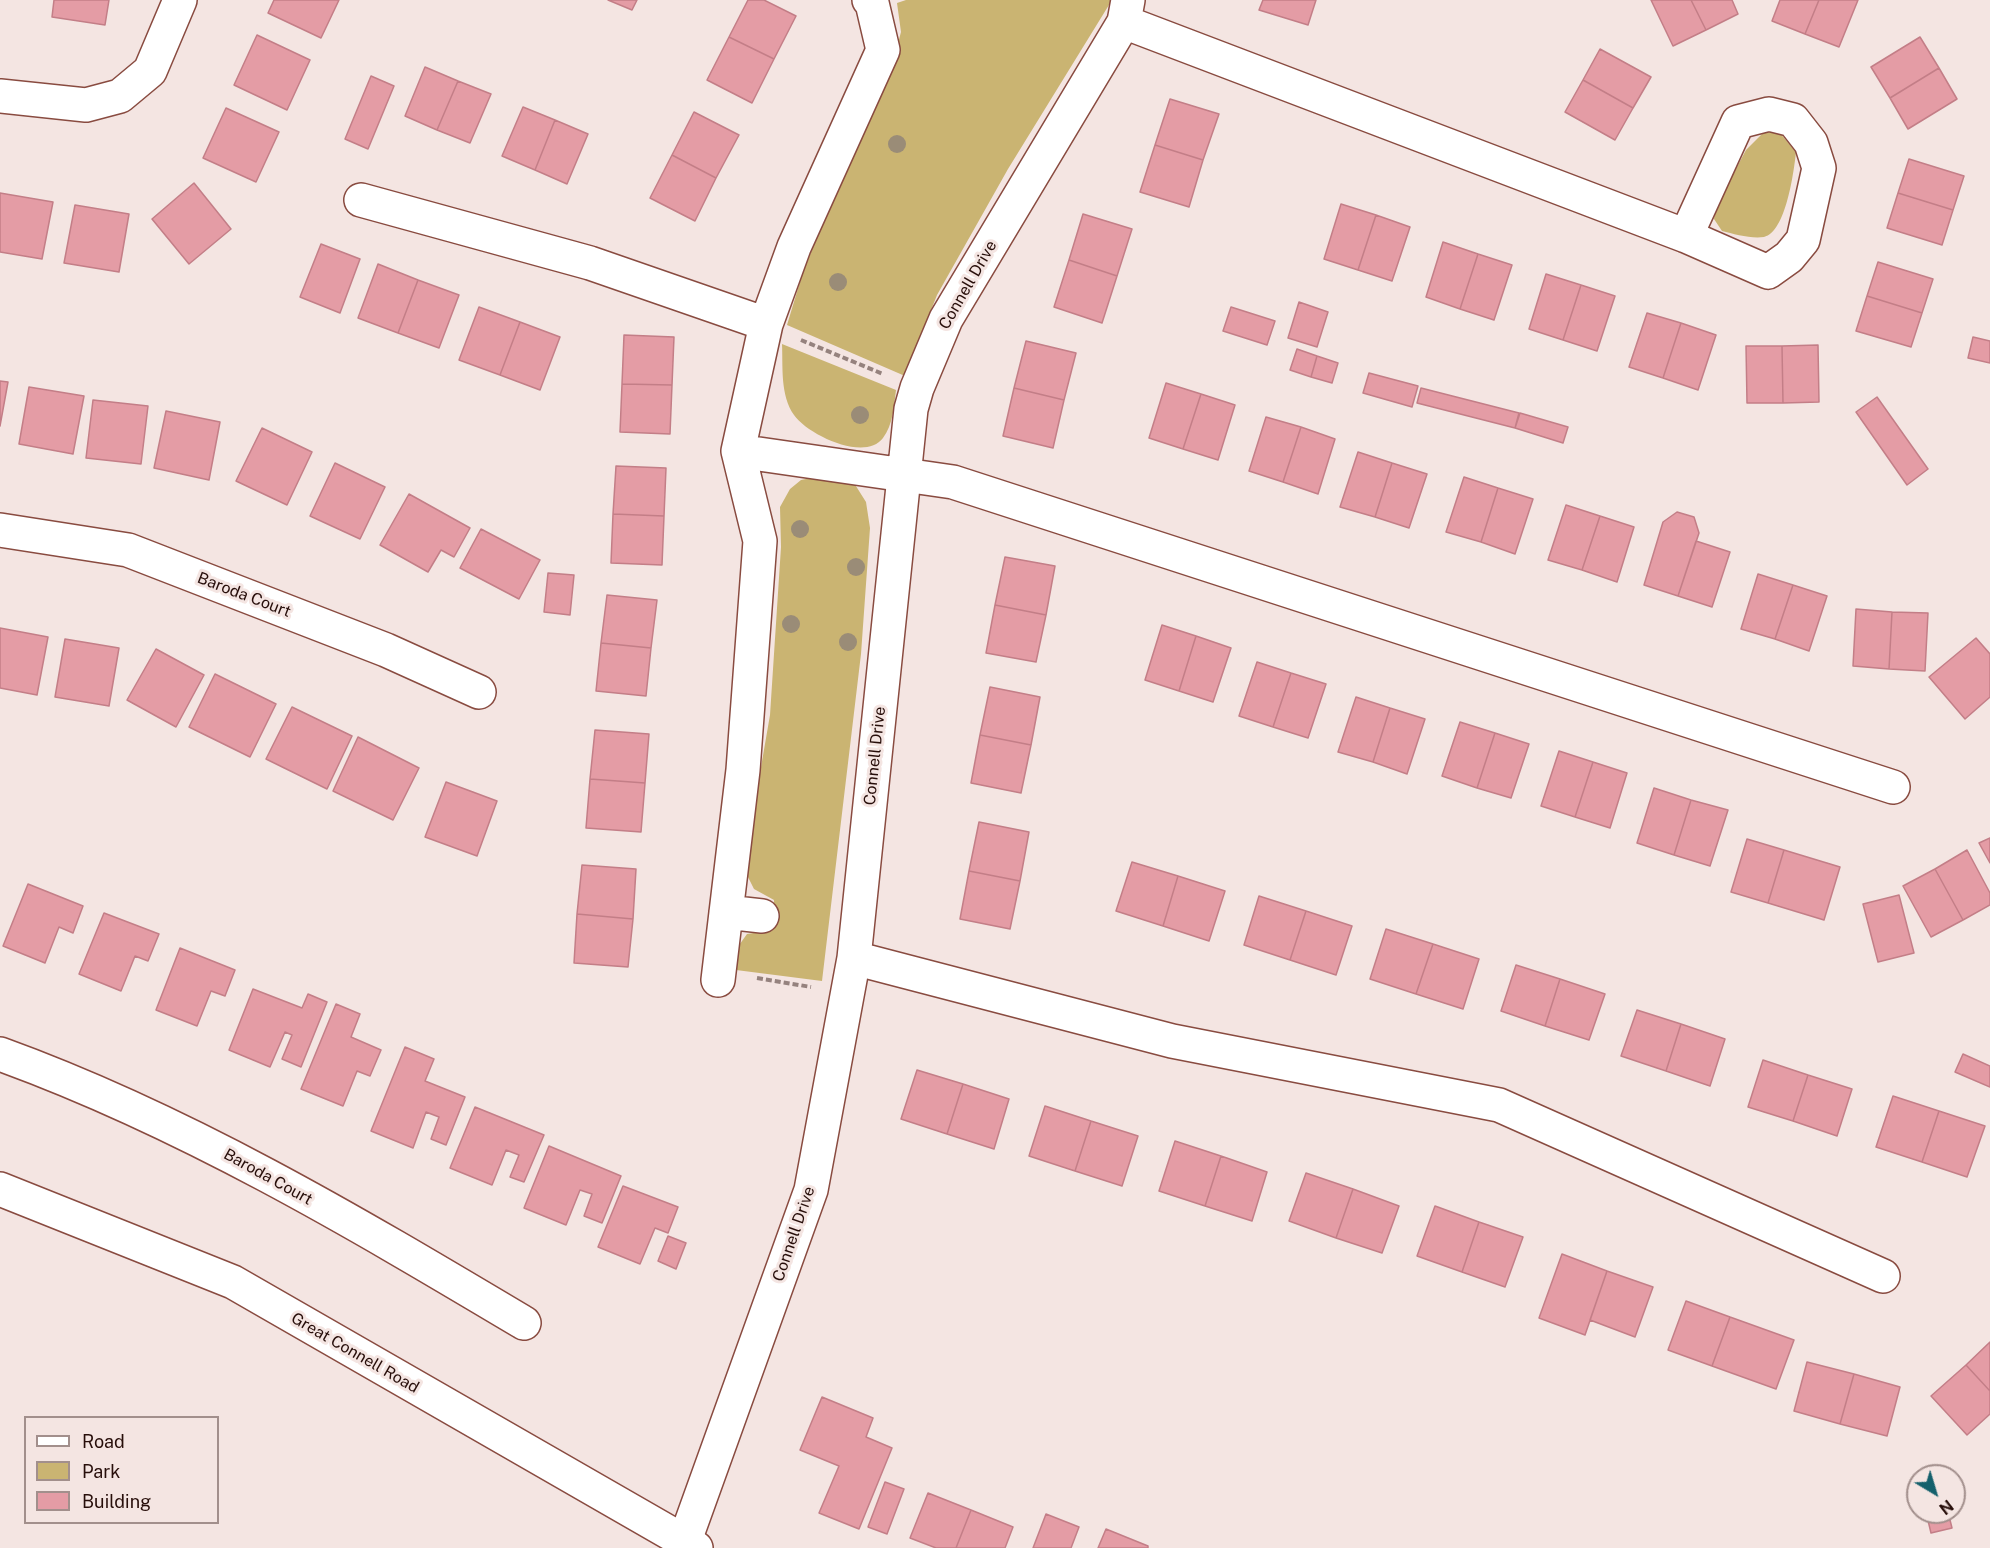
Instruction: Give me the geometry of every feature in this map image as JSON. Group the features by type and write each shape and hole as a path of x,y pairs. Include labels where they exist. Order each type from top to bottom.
{"street":[{"path":"0,96 86,105 120,96 150,71 180,0"},
{"path":"719,976 742,770 760,541 738,451 766,324 794,247 883,50 872,3 869,0"},
{"path":"1126,11 1686,236 1768,272 1790,257 1803,240 1819,168 1811,143 1792,120 1769,114 1738,122 1686,236"},
{"name":"Connell Drive","path":"690,1545 811,1190 854,958 911,409 917,388 946,320 1126,11"},
{"path":"361,200 590,263 766,324"},
{"path":"738,451 904,474 964,486 1893,787"},
{"name":"Baroda Court","path":"0,530 128,550 386,650 478,692"},
{"path":"726,912 762,916"},
{"path":"854,958 1172,1041 1499,1105 1883,1276"},
{"name":"Baroda Court","path":"0,1054 50,1072 202,1140 524,1323"},
{"name":"Great Connell Road","path":"0,1189 233,1282 690,1545"}],"path":[{"path":"766,324 917,388"},
{"path":"719,976 848,992"}],"green space":[{"path":"906,0 1112,0 1008,169 937,295 905,376 787,325 803,272 837,188 893,62 901,32 897,3"},
{"path":"1764,132 1780,133 1796,152 1791,186 1783,213 1772,233 1764,237 1748,237 1722,231 1714,219 1715,208 1746,150"},
{"path":"782,344 896,390 891,421 883,438 875,445 851,447 824,437 801,423 786,399"},
{"path":"835,473 854,483 866,502 870,528 861,654 822,981 736,970 737,948 747,934 773,930 774,900 754,889 747,875 756,796 770,715 781,547 780,507 790,489 801,480"}],"building":[{"path":"54,0 109,0 105,25 52,17"},
{"path":"274,0 339,0 321,38 268,13"},
{"path":"608,0 637,0 632,10"},
{"path":"748,0 764,0 796,16 774,59 729,37"},
{"path":"1263,0 1316,0 1308,25 1259,10"},
{"path":"1651,0 1691,0 1706,30 1673,46"},
{"path":"1691,0 1732,0 1738,14 1706,30"},
{"path":"1780,0 1819,0 1805,34 1772,21"},
{"path":"1819,0 1858,0 1839,47 1805,34"},
{"path":"257,35 310,60 287,110 234,85"},
{"path":"729,37 774,59 752,103 707,80"},
{"path":"1920,37 1939,68 1890,98 1871,67"},
{"path":"1600,49 1651,77 1633,108 1583,80"},
{"path":"425,67 458,81 437,130 405,116"},
{"path":"1939,68 1957,99 1908,129 1890,98"},
{"path":"371,76 394,86 368,149 345,139"},
{"path":"1583,80 1633,108 1615,140 1565,112"},
{"path":"458,81 491,94 470,143 437,130"},
{"path":"1170,99 1219,114 1203,160 1155,145"},
{"path":"523,107 555,120 535,170 502,156"},
{"path":"226,108 279,132 256,182 203,158"},
{"path":"694,112 739,135 716,178 672,155"},
{"path":"555,120 588,134 567,184 535,170"},
{"path":"1155,145 1203,160 1189,207 1140,192"},
{"path":"672,155 716,178 695,221 650,198"},
{"path":"1909,159 1964,176 1953,210 1898,193"},
{"path":"194,183 231,229 189,264 152,219"},
{"path":"0,193 53,202 42,259 0,252"},
{"path":"1898,193 1953,210 1942,245 1887,228"},
{"path":"1341,204 1376,215 1358,270 1324,259"},
{"path":"75,205 129,214 119,272 64,263"},
{"path":"1083,214 1132,229 1117,276 1069,260"},
{"path":"1376,215 1410,227 1392,281 1358,270"},
{"path":"1443,242 1478,254 1460,309 1426,297"},
{"path":"321,244 360,259 340,313 300,297"},
{"path":"1478,254 1512,265 1494,320 1460,309"},
{"path":"1069,260 1117,276 1102,323 1054,307"},
{"path":"1878,262 1933,279 1922,313 1867,296"},
{"path":"378,264 418,280 398,333 358,318"},
{"path":"1546,274 1581,285 1563,340 1529,329"},
{"path":"418,280 459,295 439,348 398,333"},
{"path":"1581,285 1615,296 1597,351 1563,340"},
{"path":"1867,296 1922,313 1911,347 1856,331"},
{"path":"1299,302 1328,312 1317,347 1288,338"},
{"path":"479,307 520,322 500,375 459,360"},
{"path":"1231,307 1275,321 1267,345 1223,331"},
{"path":"1647,313 1681,323 1663,378 1629,367"},
{"path":"520,322 560,337 540,390 500,375"},
{"path":"1681,323 1716,335 1698,390 1663,378"},
{"path":"624,335 674,337 672,385 622,384"},
{"path":"1973,337 1990,341 1990,363 1968,358"},
{"path":"1026,341 1076,353 1064,400 1014,388"},
{"path":"1818,345 1819,402 1783,403 1782,346"},
{"path":"1746,346 1782,346 1783,403 1747,403"},
{"path":"1297,349 1317,356 1311,377 1290,370"},
{"path":"1317,356 1338,363 1332,383 1311,377"},
{"path":"1369,373 1418,386 1412,407 1363,393"},
{"path":"0,381 8,382 0,426"},
{"path":"1166,383 1201,394 1183,449 1149,438"},
{"path":"622,384 672,385 670,434 620,432"},
{"path":"29,387 84,396 73,454 19,444"},
{"path":"1014,388 1064,400 1053,448 1003,436"},
{"path":"1421,388 1519,413 1515,428 1417,403"},
{"path":"1201,394 1235,405 1218,460 1183,449"},
{"path":"1877,397 1928,469 1907,485 1856,412"},
{"path":"93,400 148,406 141,464 86,458"},
{"path":"166,411 220,422 209,480 154,468"},
{"path":"1520,413 1568,427 1563,443 1515,428"},
{"path":"1266,417 1301,427 1283,482 1249,471"},
{"path":"1301,427 1335,439 1318,494 1283,482"},
{"path":"262,428 312,452 287,505 236,481"},
{"path":"1358,452 1392,463 1375,517 1340,507"},
{"path":"335,463 385,487 360,539 310,516"},
{"path":"1392,463 1427,474 1409,528 1375,517"},
{"path":"616,466 666,468 664,516 613,514"},
{"path":"1464,477 1498,488 1481,542 1446,532"},
{"path":"1498,488 1533,499 1515,554 1481,542"},
{"path":"409,494 470,528 454,557 441,550 428,572 380,545"},
{"path":"1566,505 1600,516 1582,570 1548,560"},
{"path":"1677,512 1694,517 1699,533 1678,596 1644,585 1663,522"},
{"path":"613,514 664,516 662,565 611,563"},
{"path":"1600,516 1634,527 1617,582 1582,570"},
{"path":"481,529 540,560 519,599 460,568"},
{"path":"1696,541 1730,552 1712,607 1678,596"},
{"path":"1005,557 1055,566 1046,615 995,605"},
{"path":"548,573 574,575 570,615 544,612"},
{"path":"1758,574 1793,585 1775,639 1741,629"},
{"path":"1793,585 1827,596 1809,651 1775,639"},
{"path":"607,595 657,600 651,648 601,643"},
{"path":"995,605 1046,615 1036,662 986,653"},
{"path":"1856,609 1892,612 1889,669 1853,666"},
{"path":"1892,612 1928,613 1925,671 1889,669"},
{"path":"1162,625 1196,636 1179,691 1145,680"},
{"path":"0,628 48,637 37,695 0,688"},
{"path":"1196,636 1231,648 1213,702 1179,691"},
{"path":"1976,638 1990,654 1990,697 1965,719 1929,677"},
{"path":"65,639 119,648 109,706 55,697"},
{"path":"601,643 651,648 646,696 596,691"},
{"path":"156,649 204,675 176,727 127,700"},
{"path":"1257,662 1291,673 1273,727 1239,716"},
{"path":"1291,673 1326,684 1308,738 1273,727"},
{"path":"215,674 276,704 250,757 189,727"},
{"path":"990,687 1040,697 1031,745 980,735"},
{"path":"1356,697 1390,708 1373,762 1338,752"},
{"path":"292,707 352,736 327,789 266,759"},
{"path":"1390,708 1425,719 1407,774 1373,762"},
{"path":"1460,722 1495,733 1477,788 1442,776"},
{"path":"595,730 649,734 645,783 590,779"},
{"path":"1495,733 1529,744 1511,798 1477,788"},
{"path":"980,735 1031,745 1021,793 971,783"},
{"path":"358,737 419,768 393,820 333,791"},
{"path":"1559,751 1593,762 1575,817 1541,806"},
{"path":"1593,762 1627,773 1610,828 1575,817"},
{"path":"590,779 645,783 641,832 586,828"},
{"path":"446,782 497,801 477,856 425,837"},
{"path":"1654,788 1691,800 1674,855 1637,843"},
{"path":"1691,800 1728,810 1710,866 1674,855"},
{"path":"979,822 1029,832 1020,881 969,871"},
{"path":"1990,838 1990,863 1979,843"},
{"path":"1747,839 1784,850 1768,903 1731,892"},
{"path":"1784,850 1840,867 1824,920 1768,903"},
{"path":"1967,850 1990,893 1990,905 1963,920 1935,869"},
{"path":"1132,862 1178,876 1163,926 1116,911"},
{"path":"582,865 636,869 633,919 577,914"},
{"path":"1935,869 1963,920 1931,937 1903,886"},
{"path":"969,871 1020,881 1010,929 960,919"},
{"path":"1178,876 1225,891 1209,941 1163,926"},
{"path":"28,884 83,906 73,933 59,927 45,963 3,946"},
{"path":"1899,895 1914,953 1878,962 1863,904"},
{"path":"1259,896 1306,911 1290,960 1244,945"},
{"path":"1306,911 1352,926 1336,975 1290,960"},
{"path":"104,913 159,934 148,961 135,956 121,991 79,974"},
{"path":"577,914 633,919 628,967 574,963"},
{"path":"1386,929 1433,944 1416,994 1370,979"},
{"path":"1433,944 1479,959 1463,1009 1416,994"},
{"path":"180,948 235,970 225,996 211,991 197,1026 156,1010"},
{"path":"1516,965 1560,979 1545,1026 1501,1011"},
{"path":"1560,979 1605,994 1589,1040 1545,1026"},
{"path":"253,989 302,1008 308,994 327,1002 301,1067 282,1059 292,1035 285,1032 270,1067 229,1050"},
{"path":"336,1004 360,1014 351,1037 381,1050 370,1076 357,1071 343,1106 301,1089"},
{"path":"1637,1010 1681,1024 1666,1071 1621,1056"},
{"path":"1681,1024 1725,1039 1710,1086 1666,1071"},
{"path":"405,1047 434,1059 425,1081 465,1097 446,1145 431,1139 439,1117 426,1112 413,1148 371,1131"},
{"path":"1963,1054 1990,1066 1990,1087 1955,1072"},
{"path":"1763,1060 1808,1075 1793,1121 1748,1107"},
{"path":"917,1070 963,1084 947,1134 901,1119"},
{"path":"1808,1075 1852,1089 1837,1136 1793,1121"},
{"path":"963,1084 1009,1099 994,1149 947,1134"},
{"path":"1893,1096 1939,1111 1922,1162 1876,1147"},
{"path":"1045,1106 1091,1121 1075,1171 1029,1156"},
{"path":"475,1107 544,1135 524,1182 510,1177 519,1155 506,1150 492,1185 450,1168"},
{"path":"1939,1111 1985,1126 1967,1177 1922,1162"},
{"path":"1091,1121 1138,1136 1122,1186 1075,1171"},
{"path":"1175,1141 1221,1156 1205,1206 1159,1191"},
{"path":"549,1146 621,1176 602,1223 584,1216 592,1194 580,1190 566,1225 524,1208"},
{"path":"1221,1156 1267,1172 1252,1221 1205,1206"},
{"path":"1306,1173 1353,1189 1336,1238 1289,1221"},
{"path":"623,1186 678,1207 668,1233 655,1228 640,1264 598,1247"},
{"path":"1353,1189 1399,1206 1382,1253 1336,1238"},
{"path":"1435,1206 1479,1222 1462,1272 1417,1256"},
{"path":"1479,1222 1523,1237 1505,1287 1462,1272"},
{"path":"668,1236 686,1243 676,1269 658,1261"},
{"path":"1562,1254 1607,1271 1585,1335 1539,1318"},
{"path":"1607,1271 1653,1287 1635,1337 1590,1320"},
{"path":"1686,1301 1730,1317 1712,1366 1668,1350"},
{"path":"1730,1317 1794,1340 1776,1389 1712,1366"},
{"path":"1990,1342 1990,1391 1966,1365"},
{"path":"1807,1362 1854,1374 1840,1424 1794,1411"},
{"path":"1966,1365 1990,1391 1990,1414 1967,1435 1931,1396"},
{"path":"1854,1374 1900,1387 1887,1436 1840,1424"},
{"path":"822,1397 873,1418 866,1437 892,1448 859,1529 819,1513 839,1466 800,1450"},
{"path":"885,1482 904,1489 887,1534 868,1527"},
{"path":"928,1493 971,1510 956,1548 936,1548 910,1538"},
{"path":"971,1510 1013,1527 1005,1548 956,1548"},
{"path":"1046,1514 1079,1527 1071,1548 1033,1548"},
{"path":"1929,1524 1951,1524 1952,1528 1931,1533"},
{"path":"1106,1529 1148,1546 1148,1548 1098,1548"}]}
